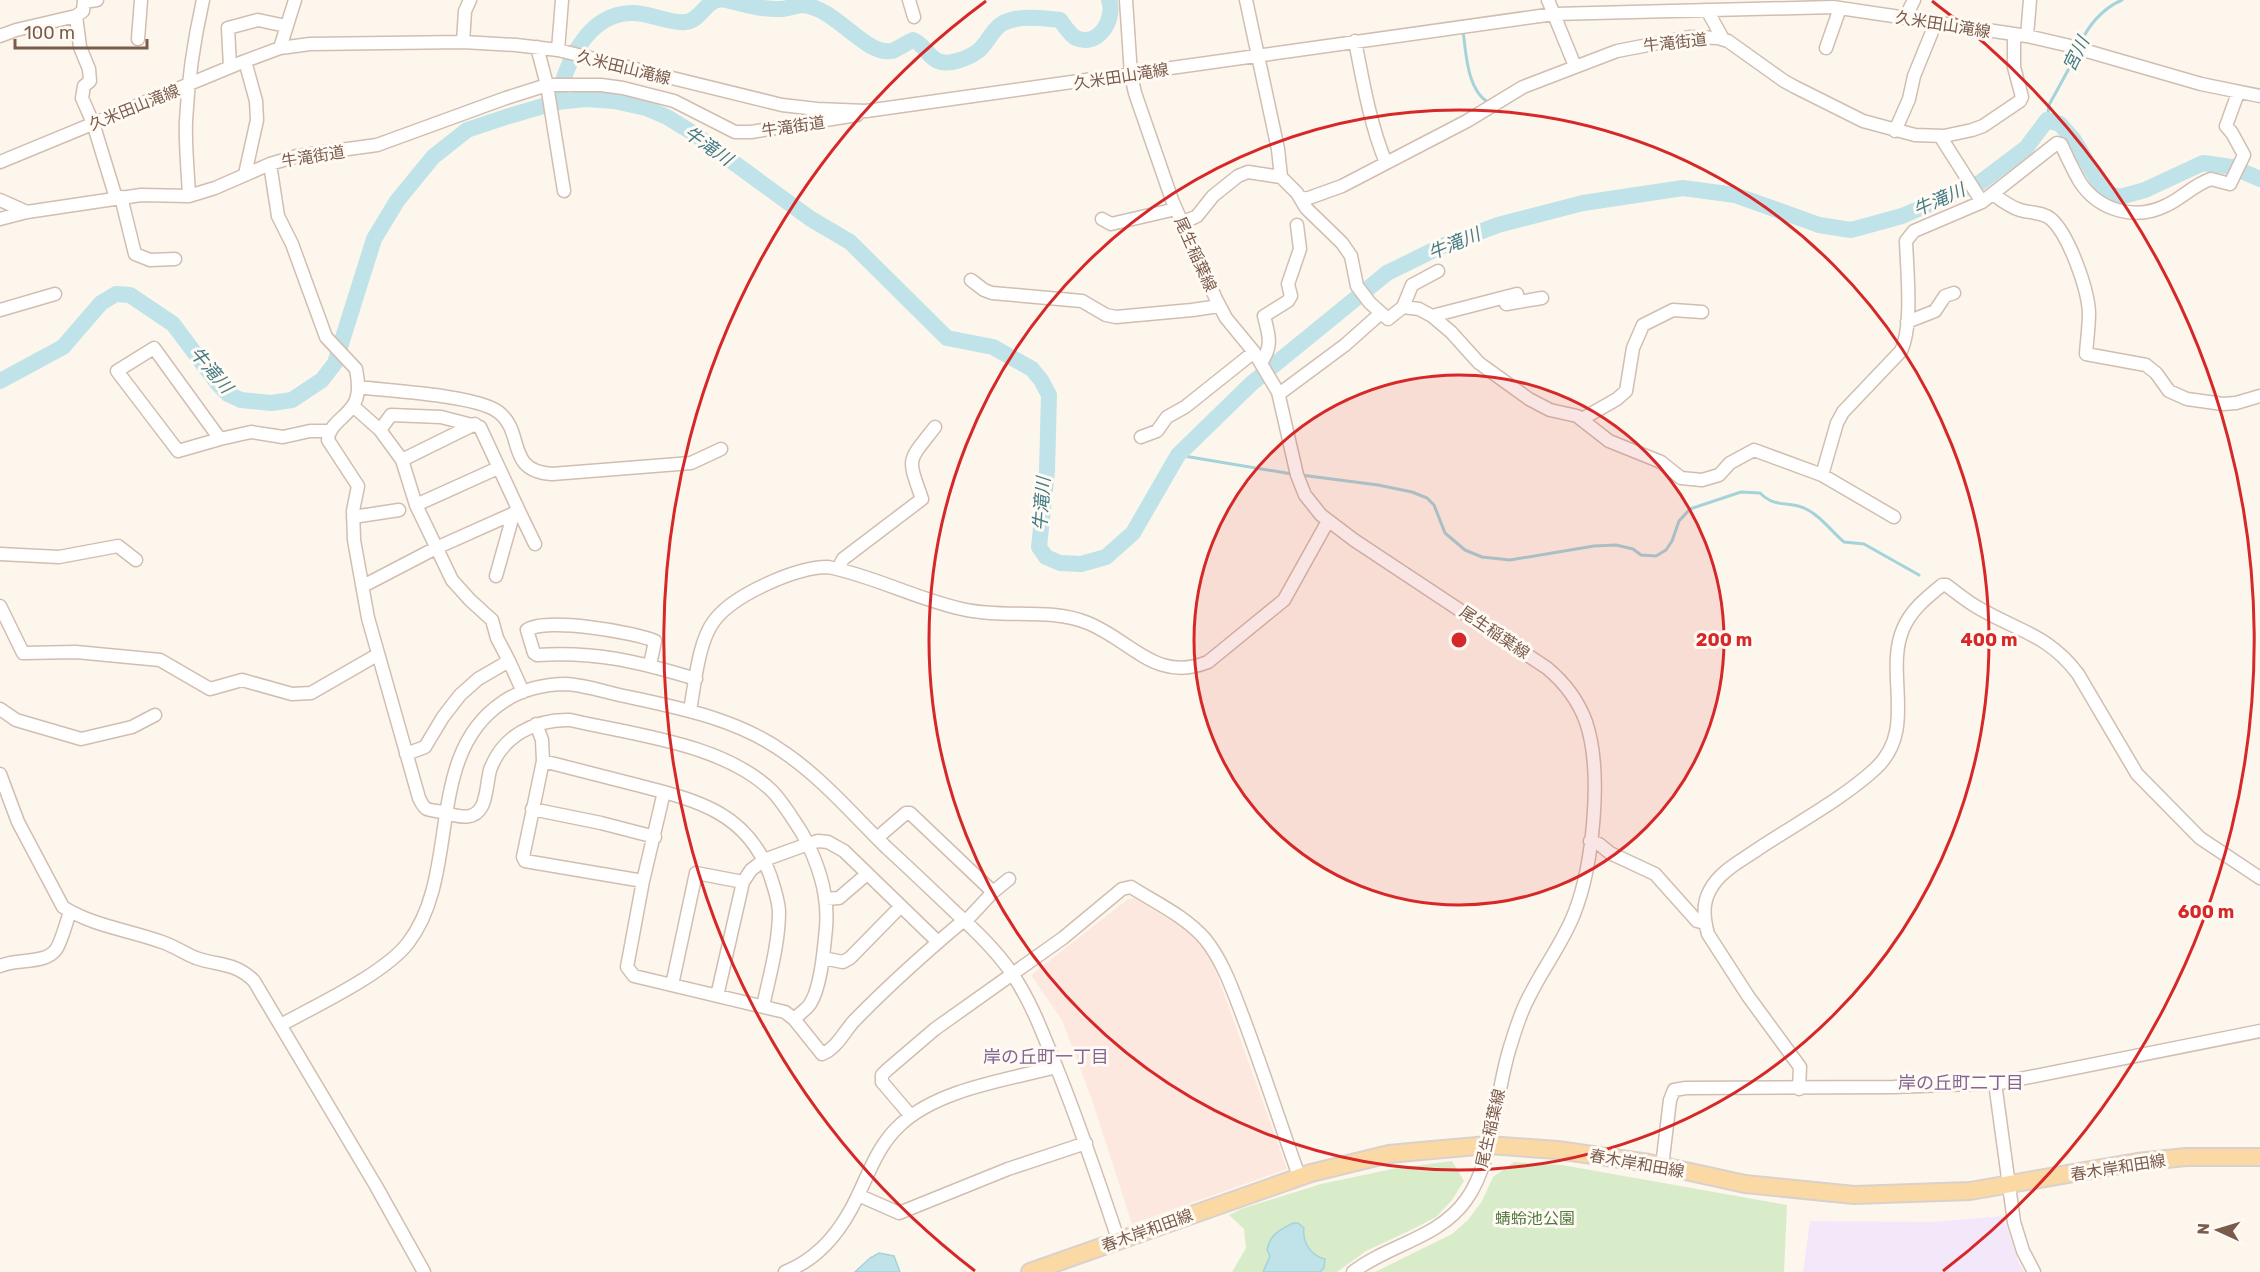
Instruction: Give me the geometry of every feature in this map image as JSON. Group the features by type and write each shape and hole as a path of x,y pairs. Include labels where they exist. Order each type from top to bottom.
{"main road":[{"name":"春木岸和田線","path":"1030,1272 1299,1176 1389,1154 1488,1146 1578,1152 1662,1166 1745,1184 1844,1195 1949,1193 2010,1185 2136,1162 2186,1157 2260,1157"}],"street":[{"path":"0,36 76,16 83,11 84,1 98,0"},
{"path":"138,39 141,0"},
{"path":"189,196 186,121 188,85 192,49 203,0"},
{"path":"280,48 295,0"},
{"path":"464,42 465,10 470,0"},
{"path":"561,0 562,51"},
{"path":"909,0 914,17"},
{"name":"尾生稲葉線","path":"1126,0 1131,75 1135,93 1176,209 1226,318 1254,352 1278,393 1297,475 1312,507 1328,521 1541,663 1558,677 1578,702 1589,733 1595,785 1584,880 1575,912 1530,994 1514,1035 1503,1071 1488,1146 1476,1184 1456,1213 1429,1233 1374,1258 1353,1272"},
{"path":"1246,0 1278,149 1281,177 1300,197 1306,208 1342,243 1351,256 1357,286 1370,303 1388,320 1403,307 1412,285 1438,271"},
{"path":"1548,0 1575,66"},
{"path":"1905,18 1914,0"},
{"path":"2020,36 2030,0"},
{"name":"久米田山滝線","path":"866,111 1554,14 1707,10 1735,5 1840,8 2020,36 2066,45 2238,93 2260,96"},
{"path":"1826,48 1840,8"},
{"path":"1707,10 1723,39"},
{"path":"76,16 80,48 89,69 90,81 84,86 82,98 118,197 135,255 150,260 175,259"},
{"path":"230,68 228,28 258,20 286,26"},
{"path":"1895,131 1909,99 1914,76 1936,22"},
{"name":"牛滝街道","path":"1300,197 1306,199 1342,186 1467,122 1523,87 1633,46 1690,37 1728,41 1784,81 1863,121 1915,135 1940,136 1972,130 1983,126 2020,101 2022,97 2014,67 2020,36"},
{"path":"1355,41 1367,103 1378,144 1386,163"},
{"name":"久米田山滝線","path":"0,162 245,61 280,48 310,44 464,42 537,47 562,51 782,105 816,116"},
{"path":"537,47 548,88 564,191"},
{"path":"245,61 256,101 257,120 245,174"},
{"name":"牛滝街道","path":"0,219 27,212 118,197 189,196 215,189 245,174 297,156 376,145 506,98 562,86 600,85 657,96 674,101 735,132 751,132 816,116 852,118 866,111"},
{"path":"1822,475 1837,423 1856,397 1901,351 1905,343 1906,241 1914,231 1983,202 2057,143 2061,144 2087,191 2108,207 2120,212 2147,212 2158,209 2211,179 2230,184 2244,155 2226,126 2238,93"},
{"path":"1940,136 1983,202"},
{"path":"270,164 278,216 292,244 326,337 354,364 356,369 358,387 353,406 330,430 328,440 358,486 353,517 354,540 368,618 418,798 428,809 463,818 474,815 482,807 490,771 502,749 515,735 536,724 553,719 570,720 684,746 738,766 773,792 791,816 808,844 822,879 827,917 823,958 811,1003 794,1019"},
{"path":"1182,223 1197,216 1213,196 1238,176 1248,172 1281,177"},
{"path":"1993,194 2019,210 2040,214 2051,219 2072,251 2083,281 2089,311 2086,354 2146,365 2169,391 2187,399 2223,404 2260,396"},
{"path":"0,200 27,212"},
{"path":"1102,219 1112,224 1176,209"},
{"path":"1261,363 1268,352 1270,341 1264,316 1288,301 1291,296 1288,284 1300,249 1297,225"},
{"path":"971,280 992,293 1082,301 1106,315 1116,317 1220,306"},
{"path":"1907,322 1935,311 1945,296 1954,293"},
{"path":"0,310 55,294"},
{"path":"1432,316 1517,294"},
{"path":"1495,300 1502,305 1542,298"},
{"path":"1403,307 1419,309 1432,316 1451,332 1479,363 1509,386 1550,410 1582,419 1609,441 1661,462 1681,478 1701,480 1719,475 1730,463 1754,450 1822,475 1894,517"},
{"path":"1582,419 1617,399 1626,391 1633,348 1643,325 1673,310 1702,312"},
{"path":"1278,393 1346,345 1381,313"},
{"path":"220,439 154,348 117,371 178,451 251,432 283,436 330,430"},
{"path":"1141,437 1156,431 1167,417 1185,407 1254,352"},
{"path":"358,387 459,399 488,405 508,420 522,462 539,473 691,464 721,449"},
{"path":"353,406 380,430 402,460 416,505 452,580 492,620 497,638 523,692"},
{"path":"380,430 391,415 441,417 480,427 535,544"},
{"path":"402,460 475,424"},
{"path":"838,569 843,559 922,499 910,465 912,457 935,427"},
{"path":"416,505 498,468"},
{"path":"353,517 399,510"},
{"path":"363,586 436,548 519,511"},
{"path":"496,576 512,519 519,511"},
{"path":"690,710 702,648 713,622 733,603 793,572 816,567 838,569 964,610 1070,618 1088,623 1164,667 1194,667 1208,662 1284,600 1328,521"},
{"path":"0,554 59,557 118,546 136,560"},
{"path":"1799,1089 1800,1067 1775,1035 1708,934 1705,923 1706,898 1721,874 1844,793 1882,762 1897,731 1898,650 1903,629 1916,607 1942,585 1946,585 1976,607 2038,637 2067,659 2137,774 2200,838 2260,878"},
{"path":"0,606 23,653 76,652 160,660 210,689 242,680 292,694 312,693 377,655"},
{"path":"650,665 654,641 644,636 594,627 558,625 532,627 527,630 534,653 537,655 582,653 650,665 696,679"},
{"path":"406,754 425,747 443,717 460,695 478,679 509,661"},
{"path":"281,1025 394,959 412,939 428,903 458,763 466,741 477,725 502,702 541,686 567,684 690,710 753,733 783,751 815,778 999,956 1031,1004 1086,1143 1118,1239"},
{"path":"0,709 16,720 81,739 132,727 155,714"},
{"path":"536,724 542,740 543,761 523,857 525,861 643,881"},
{"path":"543,761 692,799 725,815 743,830 764,860 776,892 779,908 778,937 763,1006"},
{"path":"0,774 18,822 63,907 92,921 163,942 197,958 243,970 254,981 424,1272"},
{"path":"664,792 643,881 627,967 634,976 785,1012 794,1019 822,1054 829,1052 853,1023 938,942 965,921 1009,879"},
{"path":"532,809 655,837"},
{"path":"877,838 906,813 910,813 993,892"},
{"path":"717,996 744,882 751,870 764,860 818,841 828,842 844,851 938,942"},
{"path":"1590,841 1655,874 1697,921 1705,923"},
{"path":"672,985 696,873 744,882"},
{"path":"825,899 839,898 867,874"},
{"path":"910,1116 882,1082 882,1075 936,1029 1063,938 1122,889 1131,887 1180,918 1206,940 1225,973 1258,1058 1299,1176"},
{"path":"823,958 843,962 850,958 901,906"},
{"path":"0,966 10,962 47,958 53,954 58,947 70,912"},
{"path":"1662,1166 1670,1100 1674,1090 1686,1088 1893,1088 1995,1083 2260,1031"},
{"path":"785,1272 810,1259 833,1237 850,1212 878,1150 899,1125 910,1116 940,1099 1056,1067"},
{"path":"1995,1083 2017,1236 2034,1272"},
{"path":"858,1195 899,1213 1008,1169 1086,1143"}],"shaded area":[{"path":"1134,898 1181,926 1201,944 1214,966 1287,1169 1132,1224 1092,1100 1062,1020 1031,975 1128,899"},
{"path":"2003,1216 2024,1272 1803,1272 1810,1221 1932,1222"}],"green space":[{"name":"蜻蛉池公園","path":"1452,1161 1464,1181 1452,1200 1436,1217 1366,1251 1337,1272 1232,1272 1246,1248 1244,1229 1229,1215 1241,1209 1321,1184 1397,1168"},
{"name":"蜻蛉池公園","path":"1514,1162 1562,1165 1787,1205 1784,1272 1375,1272 1452,1234 1468,1220 1482,1201 1493,1177"}],"water":[{"path":"1293,1223 1298,1223 1304,1228 1304,1238 1308,1248 1325,1259 1324,1268 1320,1272 1263,1272 1270,1256 1267,1250 1270,1240 1280,1230"},
{"path":"879,1253 894,1256 900,1272 855,1272 870,1258"}],"waterway":[{"path":"557,101 566,72 580,44 602,22 615,16 631,13 685,22 695,19 709,5 718,0"},
{"path":"726,0 766,9 783,9 803,5 815,8 882,51 892,51 913,40 935,59 947,63 974,54 999,26 1009,20 1031,18 1060,20 1076,38 1091,39 1098,35 1107,23 1110,15 1109,0"},
{"name":"宮川","path":"2080,46 2086,32 2096,19 2108,8 2122,0"},
{"path":"1463,30 1472,81 1482,97 1489,103"},
{"name":"宮川","path":"2047,120 2049,105 2078,52"},
{"name":"牛滝川","path":"0,381 63,347 101,303 116,294 130,295 173,324 228,394 241,400 271,403 292,400 322,380 335,363 374,239 397,201 433,157 467,130 509,116 557,102 586,99 614,101 646,108 667,117 693,133 811,219 850,242 947,338 993,347 1032,369 1049,395 1047,471 1039,547 1046,557 1060,563 1081,564 1106,557 1133,533 1178,455 1252,383 1387,273 1442,246 1498,225 1583,203 1683,188 1735,195 1819,225 1851,230 1902,216 1981,182 2026,148 2047,120 2060,124 2074,140 2105,193 2120,197 2145,190 2203,163 2232,167 2260,179"},
{"path":"1178,455 1292,474"},
{"path":"1301,475 1378,485 1412,492 1427,498 1434,505 1445,533 1465,550 1482,557 1510,560 1594,546 1616,545 1633,549 1641,555 1656,556 1666,550 1679,521 1690,509 1741,492 1760,493 1771,501 1798,506 1810,511 1844,542 1864,544 1919,575"}],"district":[{"name":"岸の丘町一丁目","path":"1046,1057"},
{"name":"岸の丘町二丁目","path":"1961,1083"}]}
